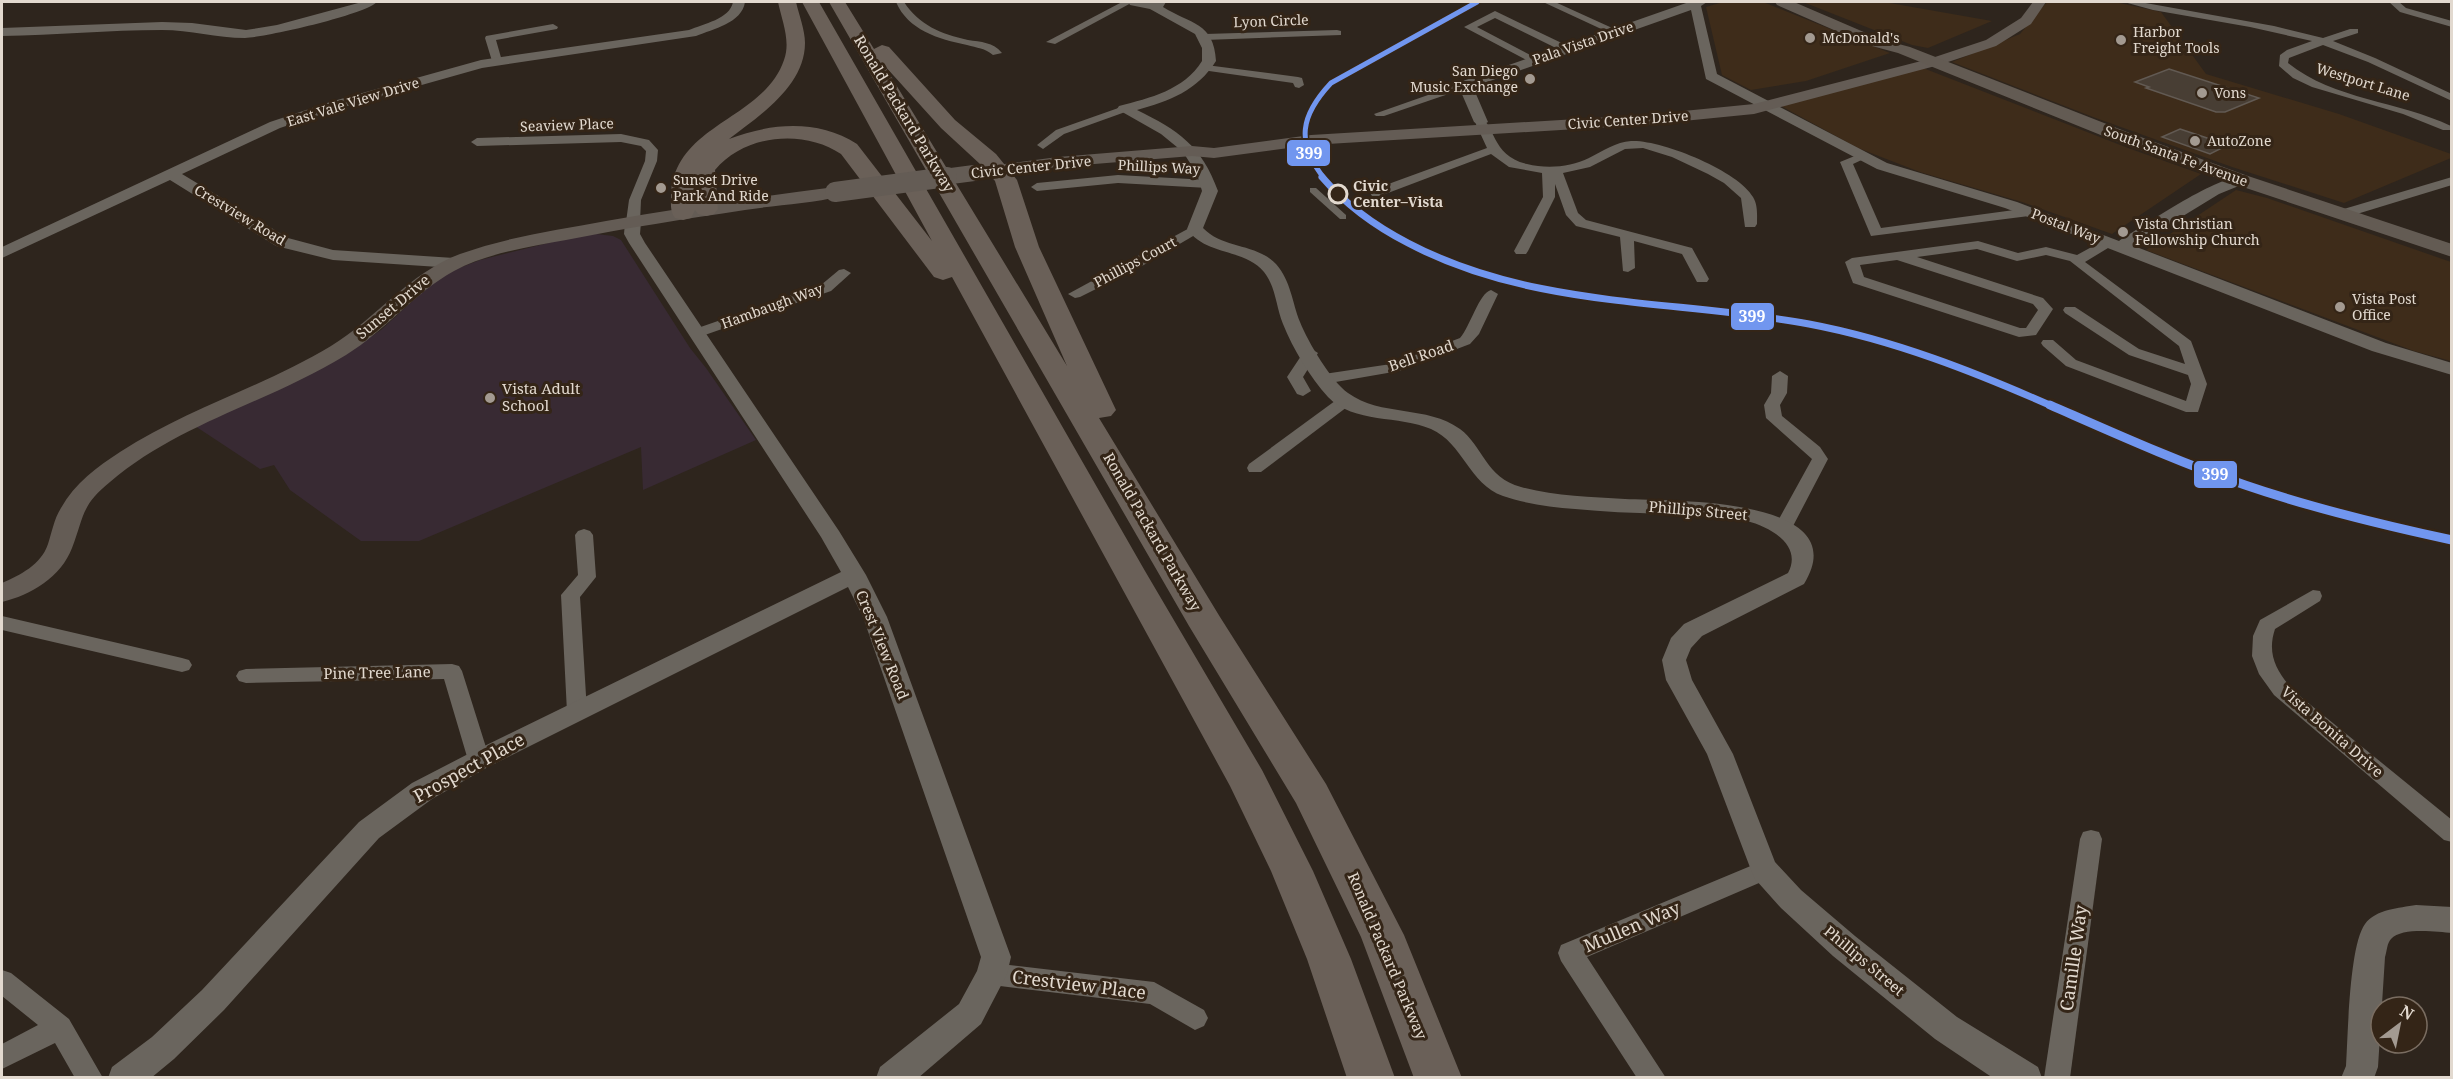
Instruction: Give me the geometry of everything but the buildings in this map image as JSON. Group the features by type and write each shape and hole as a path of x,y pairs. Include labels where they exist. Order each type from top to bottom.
{"highway":[{"path":"683,213 683,177 693,157 763,101 780,84 789,69 796,44 787,2"},
{"name":"Ronald Packard Parkway","path":"811,2 1206,712 1248,781 1292,871 1329,959 1371,1077"},
{"path":"839,2 985,171 1006,180 1027,247 1106,421 1135,502"},
{"name":"Ronald Packard Parkway","path":"839,2 1213,635 1312,795 1382,935 1438,1077"},
{"path":"706,209 704,169 715,155 727,147 766,135 797,132 826,136 843,143 930,254 1023,382"}],"main road":[{"name":"South Santa Fe Avenue","path":"1782,2 1881,44 1919,56 2120,136 2241,180 2451,251"},
{"name":"South Santa Fe Avenue","path":"1792,2 1899,45 1919,56"},
{"name":"Civic Center Drive","path":"835,192 985,171 1192,151 1207,146 1310,131 1643,120 1768,106 1919,56 1997,40 2026,21 2038,2"},
{"name":"Civic Center Drive","path":"1483,125 1673,110 1753,98 1941,51 1983,35 1999,26 2010,14"},
{"name":"Sunset Drive","path":"2,593 32,579 48,567 60,548 65,524 74,506 92,484 115,466 161,436 338,350 368,330 420,283 454,263 540,239 706,209 835,192"}],"street":[{"path":"2,32 162,26 192,27 246,34 278,28 374,2"},
{"name":"East Vale View Drive","path":"2,253 275,125 307,114 497,61 692,33 725,20 738,8 739,2"},
{"path":"900,2 913,21 933,33 990,47 997,53"},
{"path":"1051,42 1128,2"},
{"path":"1043,145 1060,132 1173,93 1206,68 1210,54 1205,37 1195,27 1162,13 1156,8 1158,4 1134,2"},
{"path":"1548,2 1616,32"},
{"path":"2129,2 2256,24 2322,41 2360,53 2451,98"},
{"path":"2394,2 2403,10 2451,24"},
{"name":"Pala Vista Drive","path":"1380,114 1697,3"},
{"name":"Postal Way","path":"1697,3 1711,76 1863,157 1904,174 2029,212 2379,347 2451,369"},
{"path":"1534,61 1469,27 1495,14 1566,49"},
{"path":"497,61 490,38 553,27"},
{"name":"Westport Lane","path":"2354,31 2291,52 2284,57 2283,64 2295,75 2316,85 2417,114 2447,128"},
{"name":"Lyon Circle","path":"1205,37 1337,33"},
{"path":"1206,68 1298,80 1299,85"},
{"path":"1465,85 1494,150 1510,162 1552,170 1584,165 1628,144 1647,144 1730,181 1747,195 1751,208 1750,224"},
{"path":"1125,109 1167,131 1192,151 1208,184 1210,196 1196,218 1195,229"},
{"name":"Seaview Place","path":"477,142 621,138 645,143 652,150 651,161 635,200 633,222"},
{"path":"1376,193 1494,150"},
{"path":"1863,157 1846,162 1876,233 2029,212"},
{"path":"1552,170 1572,215 1581,223 1687,250 1702,279"},
{"path":"1521,251 1549,197 1552,170"},
{"name":"Crestview Road","path":"171,174 285,243 333,255 454,263"},
{"name":"Phillips Way","path":"1037,187 1118,179 1208,184"},
{"path":"2049,343 2071,363 2192,409 2199,384 2186,344 2076,262 2115,245 2213,191 2241,180"},
{"path":"2342,214 2451,181"},
{"path":"1313,190 1333,204 1343,217"},
{"name":"Crest View Road","path":"633,222 632,234 637,243 831,536 875,617 996,957 992,974 970,1014 892,1077"},
{"name":"Phillips Court","path":"1075,294 1137,263 1195,229"},
{"name":"Phillips Street","path":"1195,229 1200,236 1214,244 1259,257 1272,270 1280,284 1292,324 1330,388 1345,401 1443,427 1455,435 1486,477 1497,486 1511,491 1561,500 1742,513 1783,528 1797,541 1805,552 1804,566 1796,578 1693,630 1680,644 1674,660 1679,680 1720,754 1765,870 1791,899 1835,938 1946,1028 2007,1068 2026,1077"},
{"path":"1627,235 1628,268"},
{"path":"1899,256 2038,301 2046,309 2031,332 2019,333 1858,280 1852,262 1978,245 2017,257 2046,251 2080,260"},
{"name":"Hambaugh Way","path":"697,333 826,288 844,273"},
{"name":"Bell Road","path":"1324,379 1394,368 1466,340 1472,334 1491,294"},
{"path":"2070,310 2134,352 2195,372"},
{"path":"1302,391 1295,377 1310,353"},
{"path":"1780,376 1779,393 1772,405 1774,418 1814,451 1820,459 1783,528"},
{"path":"1255,468 1345,401"},
{"path":"577,712 570,595 587,577 584,535"},
{"name":"Prospect Place","path":"124,1077 162,1047 213,1000 369,830 422,791 478,760 854,575"},
{"name":"Vista Bonita Drive","path":"2313,596 2267,625 2260,648 2263,663 2279,688 2289,698 2451,833"},
{"path":"2,623 182,665"},
{"name":"Pine Tree Lane","path":"246,676 452,671 478,760"},
{"name":"Camille Way","path":"2057,1077 2091,839"},
{"name":"Mullen Way","path":"1653,1077 1570,953 1765,870"},
{"path":"2357,1077 2362,1067 2370,957 2376,933 2389,923 2416,918 2451,920"},
{"name":"Crestview Place","path":"992,974 1154,993 1195,1018"},
{"path":"2,981 60,1027 90,1077"},
{"path":"2,1057 60,1027"}],"shaded area":[{"path":"1723,2 1763,2 1890,53 1806,81 1751,90 1722,75 1706,7"},
{"path":"1803,2 1884,2 1992,21 1928,48 1912,45"},
{"path":"2047,2 2115,2 2161,12 2206,74 2339,114 2451,154 2451,158 2344,203 2232,167 2093,117 1952,62 2020,34"},
{"path":"1923,68 2201,174 2112,234 2022,202 1920,172 1858,148 1781,106"},
{"path":"2236,190 2267,198 2451,262 2451,361 2414,351 2146,250"},
{"name":"Vista Adult School","path":"596,234 613,236 621,240 690,348 756,440 643,490 641,447 419,541 361,541 290,490 274,465 260,469 195,426 353,349 381,330 432,283 451,271 480,260 576,236"}],"transit line":[{"name":"399","path":"1477,2 1331,83 1307,116 1305,127 1307,150 1321,175 1353,208 1391,234 1434,256 1478,274 1523,286 1617,302 1793,322 1894,345 1967,370 2214,474 2348,516 2452,540"}],"place":[{"name":"McDonald's","path":"1810,38"},
{"name":"Harbor Freight Tools","path":"2121,40"},
{"name":"San Diego Music Exchange","path":"1530,79"},
{"name":"Vons","path":"2202,93"},
{"name":"AutoZone","path":"2195,141"},
{"name":"Sunset Drive Park And Ride","path":"661,188"},
{"name":"Civic Center–Vista","path":"1338,194"},
{"name":"Vista Christian Fellowship Church","path":"2123,232"},
{"name":"Vista Post Office","path":"2340,307"},
{"name":"Vista Adult School","path":"490,398"}]}
